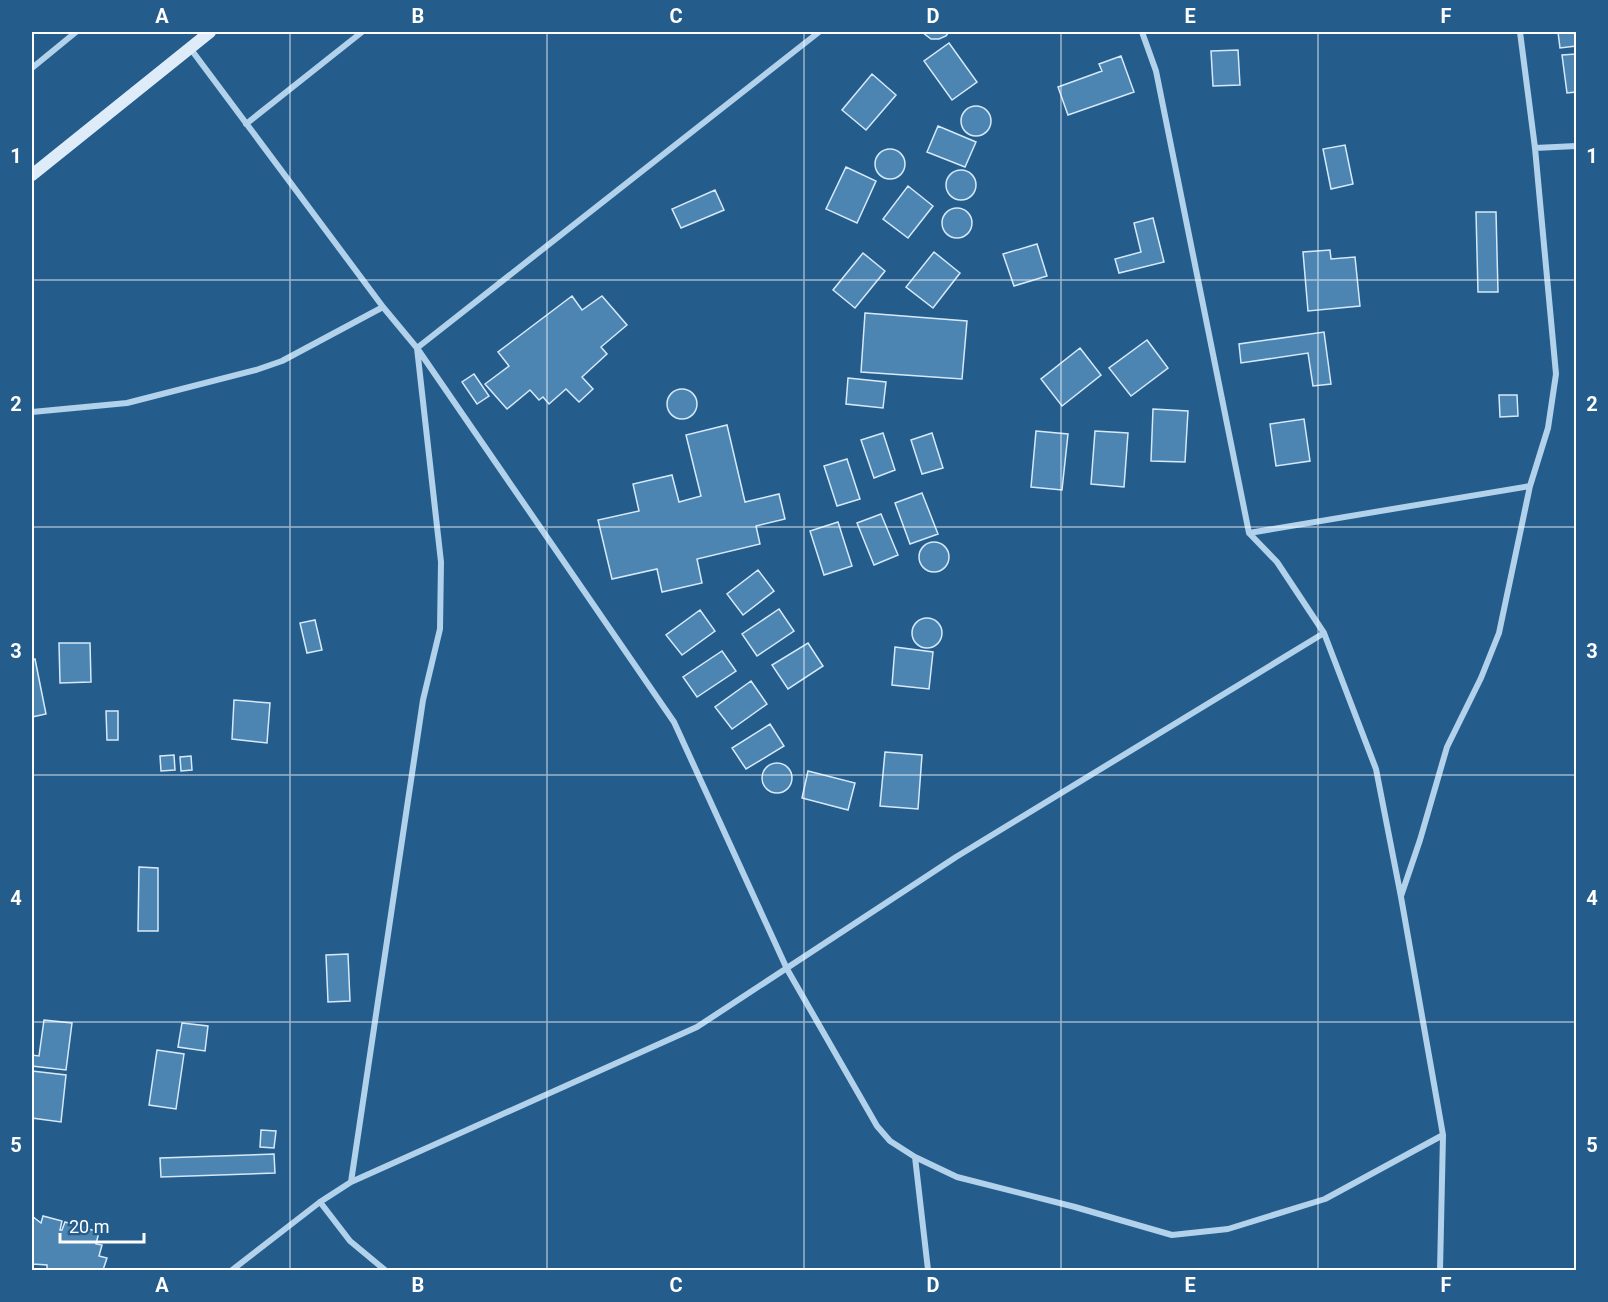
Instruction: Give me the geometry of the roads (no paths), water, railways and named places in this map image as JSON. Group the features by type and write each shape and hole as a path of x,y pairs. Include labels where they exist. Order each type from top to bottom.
{"main road":[{"path":"32,175 210,32"}],"street":[{"path":"32,68 76,32"},
{"path":"246,124 362,32"},
{"path":"417,348 819,32"},
{"path":"1142,32 1156,71 1249,533 1277,562 1324,633 1376,769 1443,1135 1440,1270"},
{"path":"1401,897 1447,747 1481,678 1499,633 1530,486 1548,428 1556,374 1535,148 1520,32"},
{"path":"189,48 383,307 417,348 674,722 787,969 878,1126 890,1141 915,1158 957,1177 1076,1207 1172,1235 1228,1229 1325,1199 1443,1135"},
{"path":"1535,148 1576,146"},
{"path":"32,412 127,403 256,370 282,361 383,307"},
{"path":"351,1182 423,700 440,630 441,562 438,520 417,348"},
{"path":"1249,533 1530,486"},
{"path":"232,1270 320,1202 351,1182 697,1027 956,857 1324,633"},
{"path":"915,1158 928,1270"},
{"path":"320,1202 350,1241 385,1270"}]}
